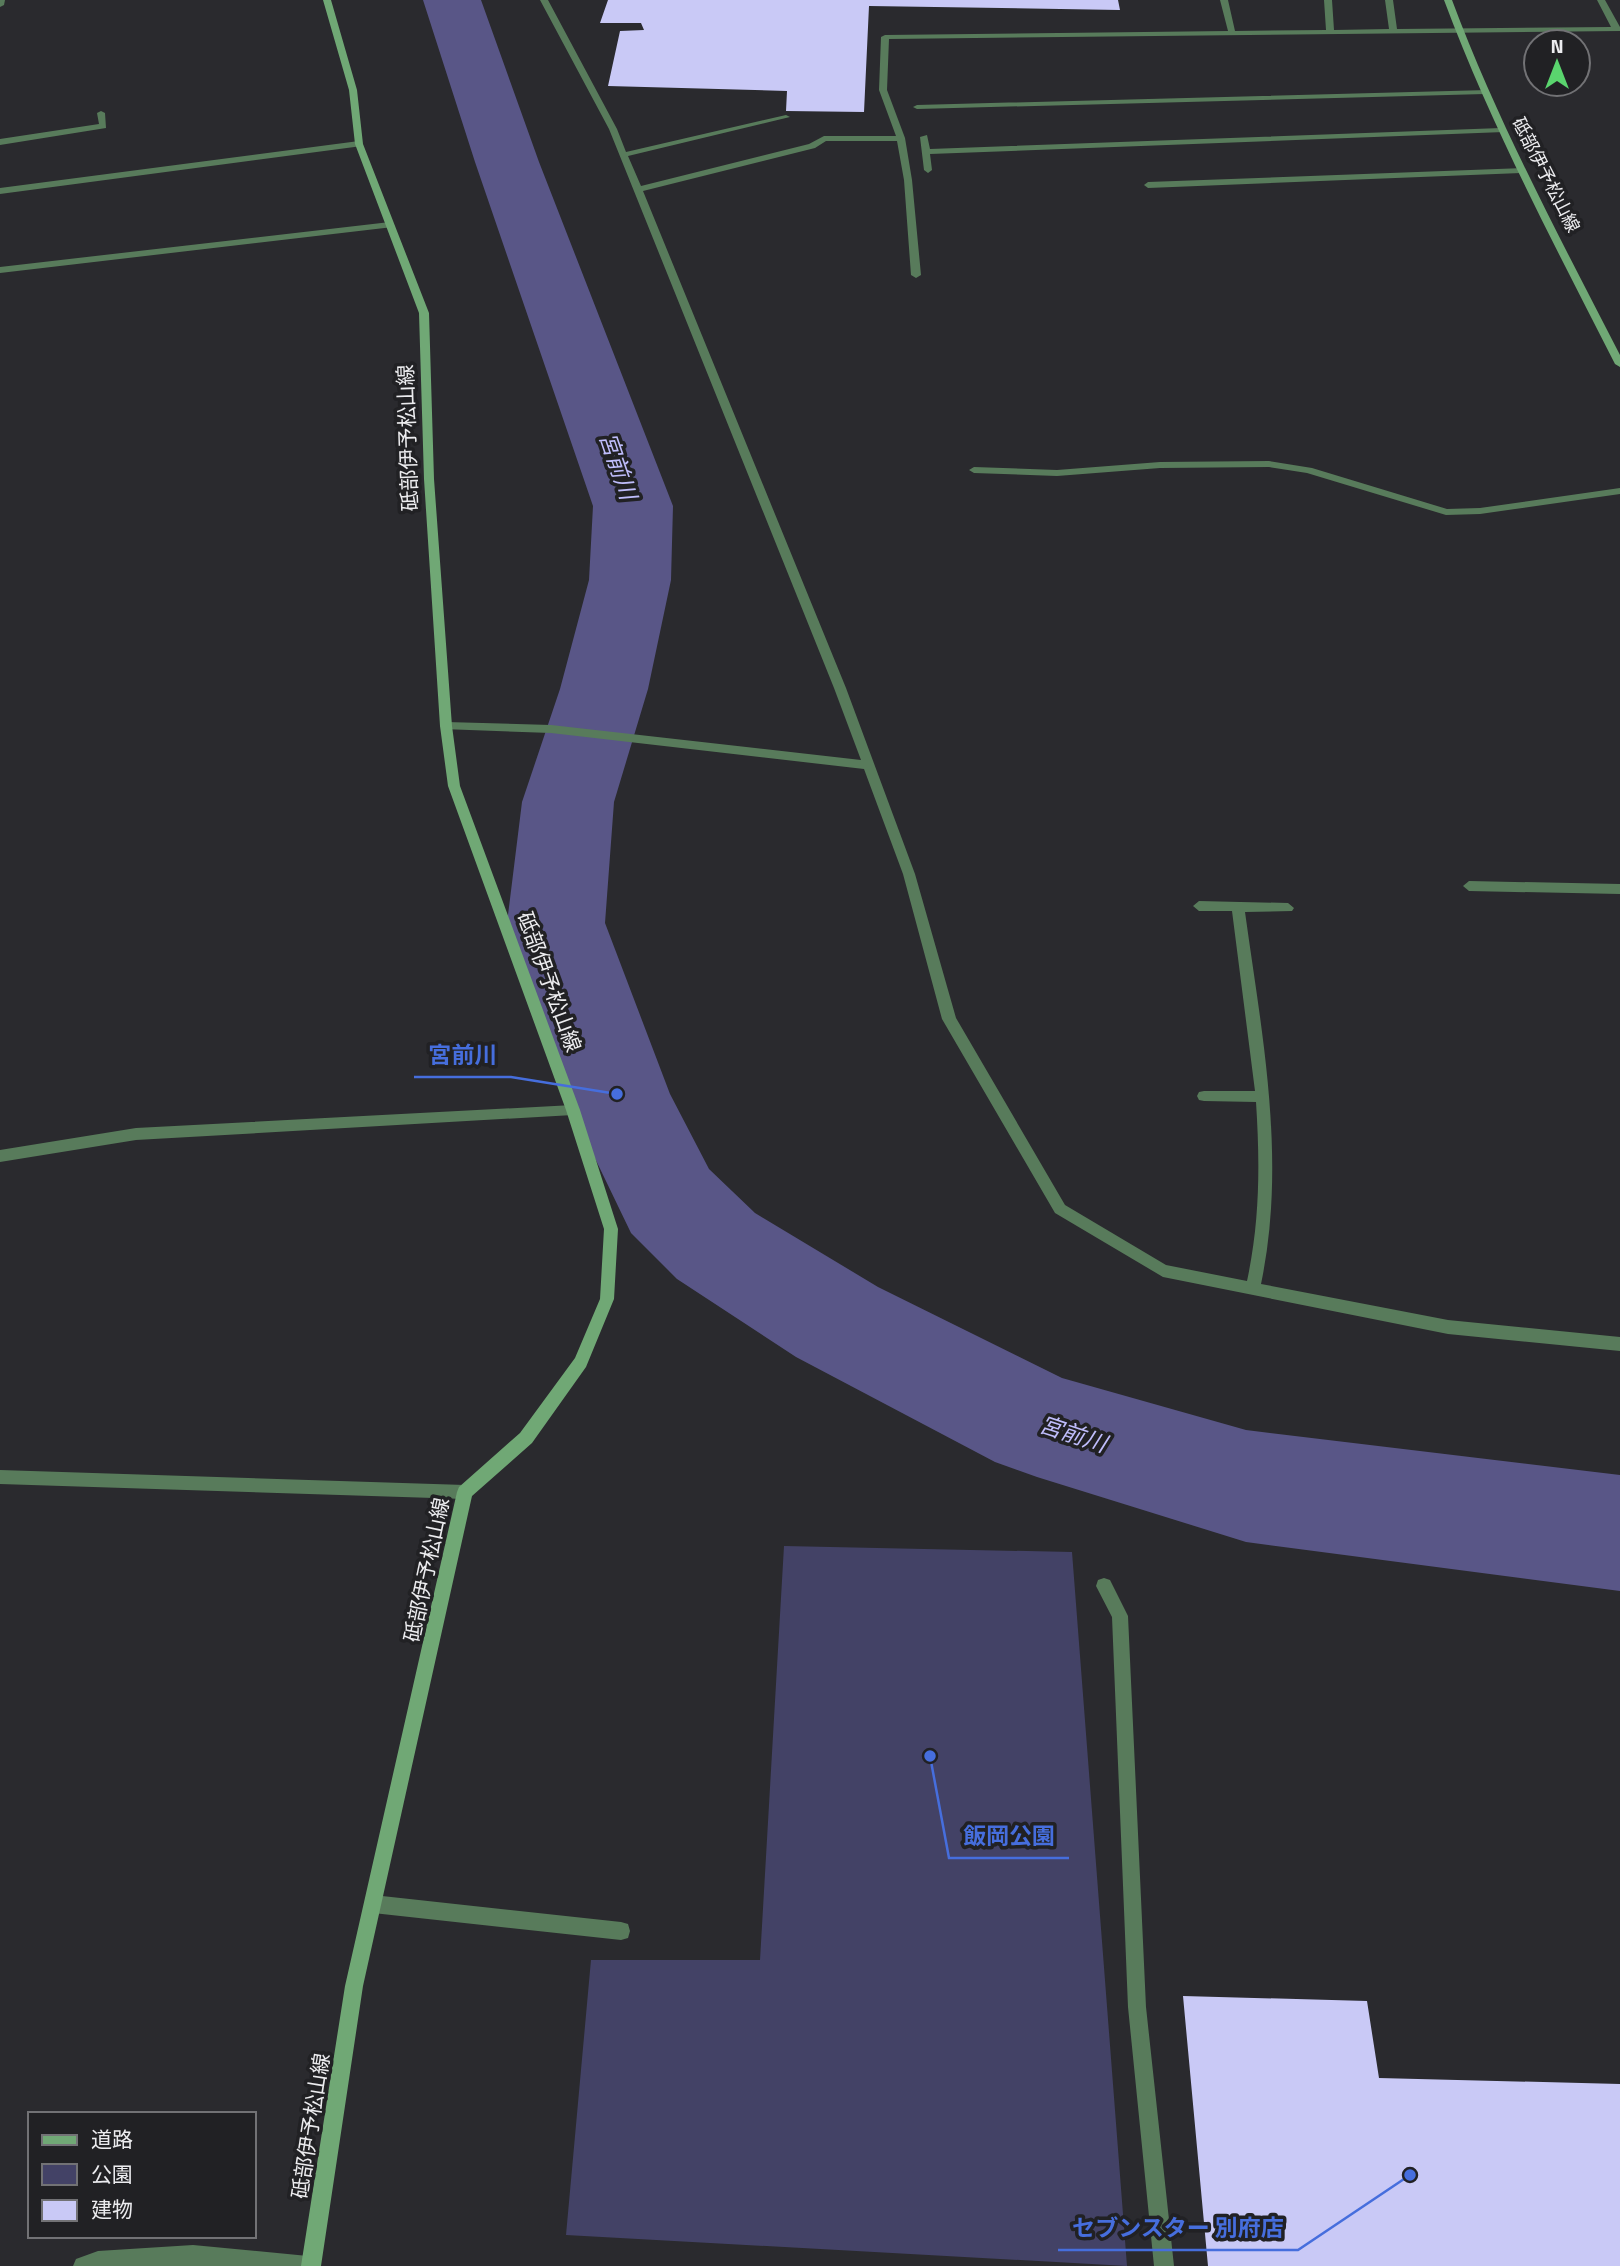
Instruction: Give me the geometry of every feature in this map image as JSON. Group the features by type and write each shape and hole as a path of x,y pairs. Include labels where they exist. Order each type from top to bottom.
{"main road":[{"name":"砥部伊予松山線","path":"309,2266 354,1986 465,1492 526,1438 581,1362 607,1299 611,1229 573,1110 454,786 446,726 429,479 424,313 359,144 353,90 327,0"},
{"name":"砥部伊予松山線","path":"1448,0 1501,130 1620,364"}],"street":[{"path":"544,0 613,129 840,688 909,874 949,1019 1060,1209 1163,1271 1448,1327 1620,1344"},
{"path":"1224,0 1232,33"},
{"path":"1328,0 1330,32"},
{"path":"1389,0 1393,32"},
{"path":"916,275 908,180 901,138 883,90 885,37 1617,29 1601,0"},
{"path":"917,107 1485,92"},
{"path":"0,142 103,127 101,113"},
{"path":"623,155 786,117"},
{"path":"926,152 1501,130"},
{"path":"924,137 928,170"},
{"path":"637,190 812,146 824,139 901,138"},
{"path":"0,191 359,144"},
{"path":"1148,185 1521,170"},
{"path":"0,270 390,225"},
{"path":"974,470 1058,473 1160,465 1269,464 1308,470 1446,512 1480,511 1620,491"},
{"path":"446,726 551,730 868,765"},
{"path":"1469,886 1620,889"},
{"path":"1199,906 1288,908"},
{"path":"1238,907 1260,1097 1268,1207 1262,1256 1253,1289"},
{"path":"1204,1096 1260,1097"},
{"path":"0,1156 136,1134 573,1110"},
{"path":"0,1477 465,1492"},
{"path":"1104,1586 1120,1616 1137,2007 1164,2266"},
{"path":"373,1904 621,1931"},
{"path":"83,2266 97,2261 193,2255 309,2266"}],"green space":[{"path":"784,1546 1072,1552 1127,2266 566,2235 591,1960 760,1960"}],"building":[{"path":"608,0 1118,0 1120,10 869,6 864,112 786,111 787,91 608,86 620,31 644,30 641,23 600,23"},
{"path":"1183,1996 1367,2001 1379,2078 1620,2084 1620,2266 1208,2266"}],"waterway":[{"name":"宮前川","path":"452,0 507,162 633,506 630,580 604,689 568,802 556,923 617,1094 670,1201 716,1246 837,1322 1037,1424 1246,1486 1620,1533"}],"place":[{"name":"宮前川","path":"617,1094"},
{"name":"飯岡公園","path":"930,1756"},
{"name":"セブンスター 別府店","path":"1410,2175"}]}
